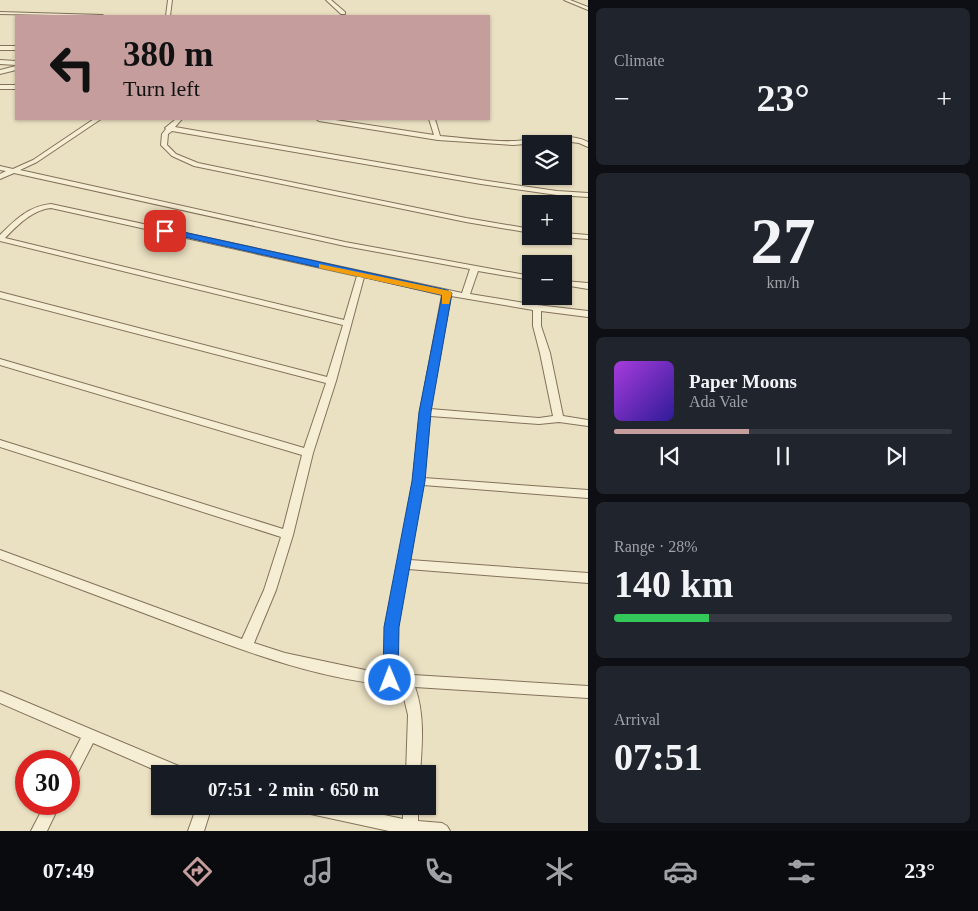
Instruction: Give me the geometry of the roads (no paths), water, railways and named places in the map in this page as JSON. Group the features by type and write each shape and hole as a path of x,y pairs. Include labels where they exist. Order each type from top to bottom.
{"street":[{"path":"163,0 170,1 168,15"},
{"path":"328,0 346,15"},
{"path":"566,0 588,9"},
{"path":"342,6 343,13"},
{"path":"0,13 68,15"},
{"path":"0,48 15,48"},
{"path":"0,62 15,62"},
{"path":"0,72 15,68"},
{"path":"0,87 15,87"},
{"path":"0,177 35,161 96,120"},
{"path":"178,120 168,128 164,139 168,150 174,156 196,165 522,229"},
{"path":"325,120 438,138 514,143 577,140 588,146"},
{"path":"432,120 438,138"},
{"path":"168,128 481,182 541,191 588,195"},
{"path":"0,168 345,244 522,277"},
{"path":"0,239 33,212 46,206 51,206 361,276 447,293 537,308 588,314"},
{"path":"572,235 588,237"},
{"path":"0,239 347,323"},
{"path":"465,296 474,269"},
{"path":"246,646 270,590 287,535 308,453 332,381 361,276"},
{"path":"572,284 588,286"},
{"path":"390,680 392,627 418,481 425,412 447,293"},
{"path":"0,295 332,381"},
{"path":"537,308 537,326 545,353 559,419"},
{"path":"0,362 308,453"},
{"path":"425,412 539,421 559,419 588,423"},
{"path":"0,443 287,535"},
{"path":"418,481 588,494"},
{"path":"0,554 285,659 390,680 588,692"},
{"path":"404,564 588,578"},
{"path":"406,681 412,695 414,712 413,765"},
{"path":"0,697 159,765"},
{"path":"80,755 90,736"},
{"path":"39,831 47,815"},
{"path":"196,831 202,815"},
{"path":"347,815 410,829 442,831"},
{"path":"410,829 411,815"}]}
